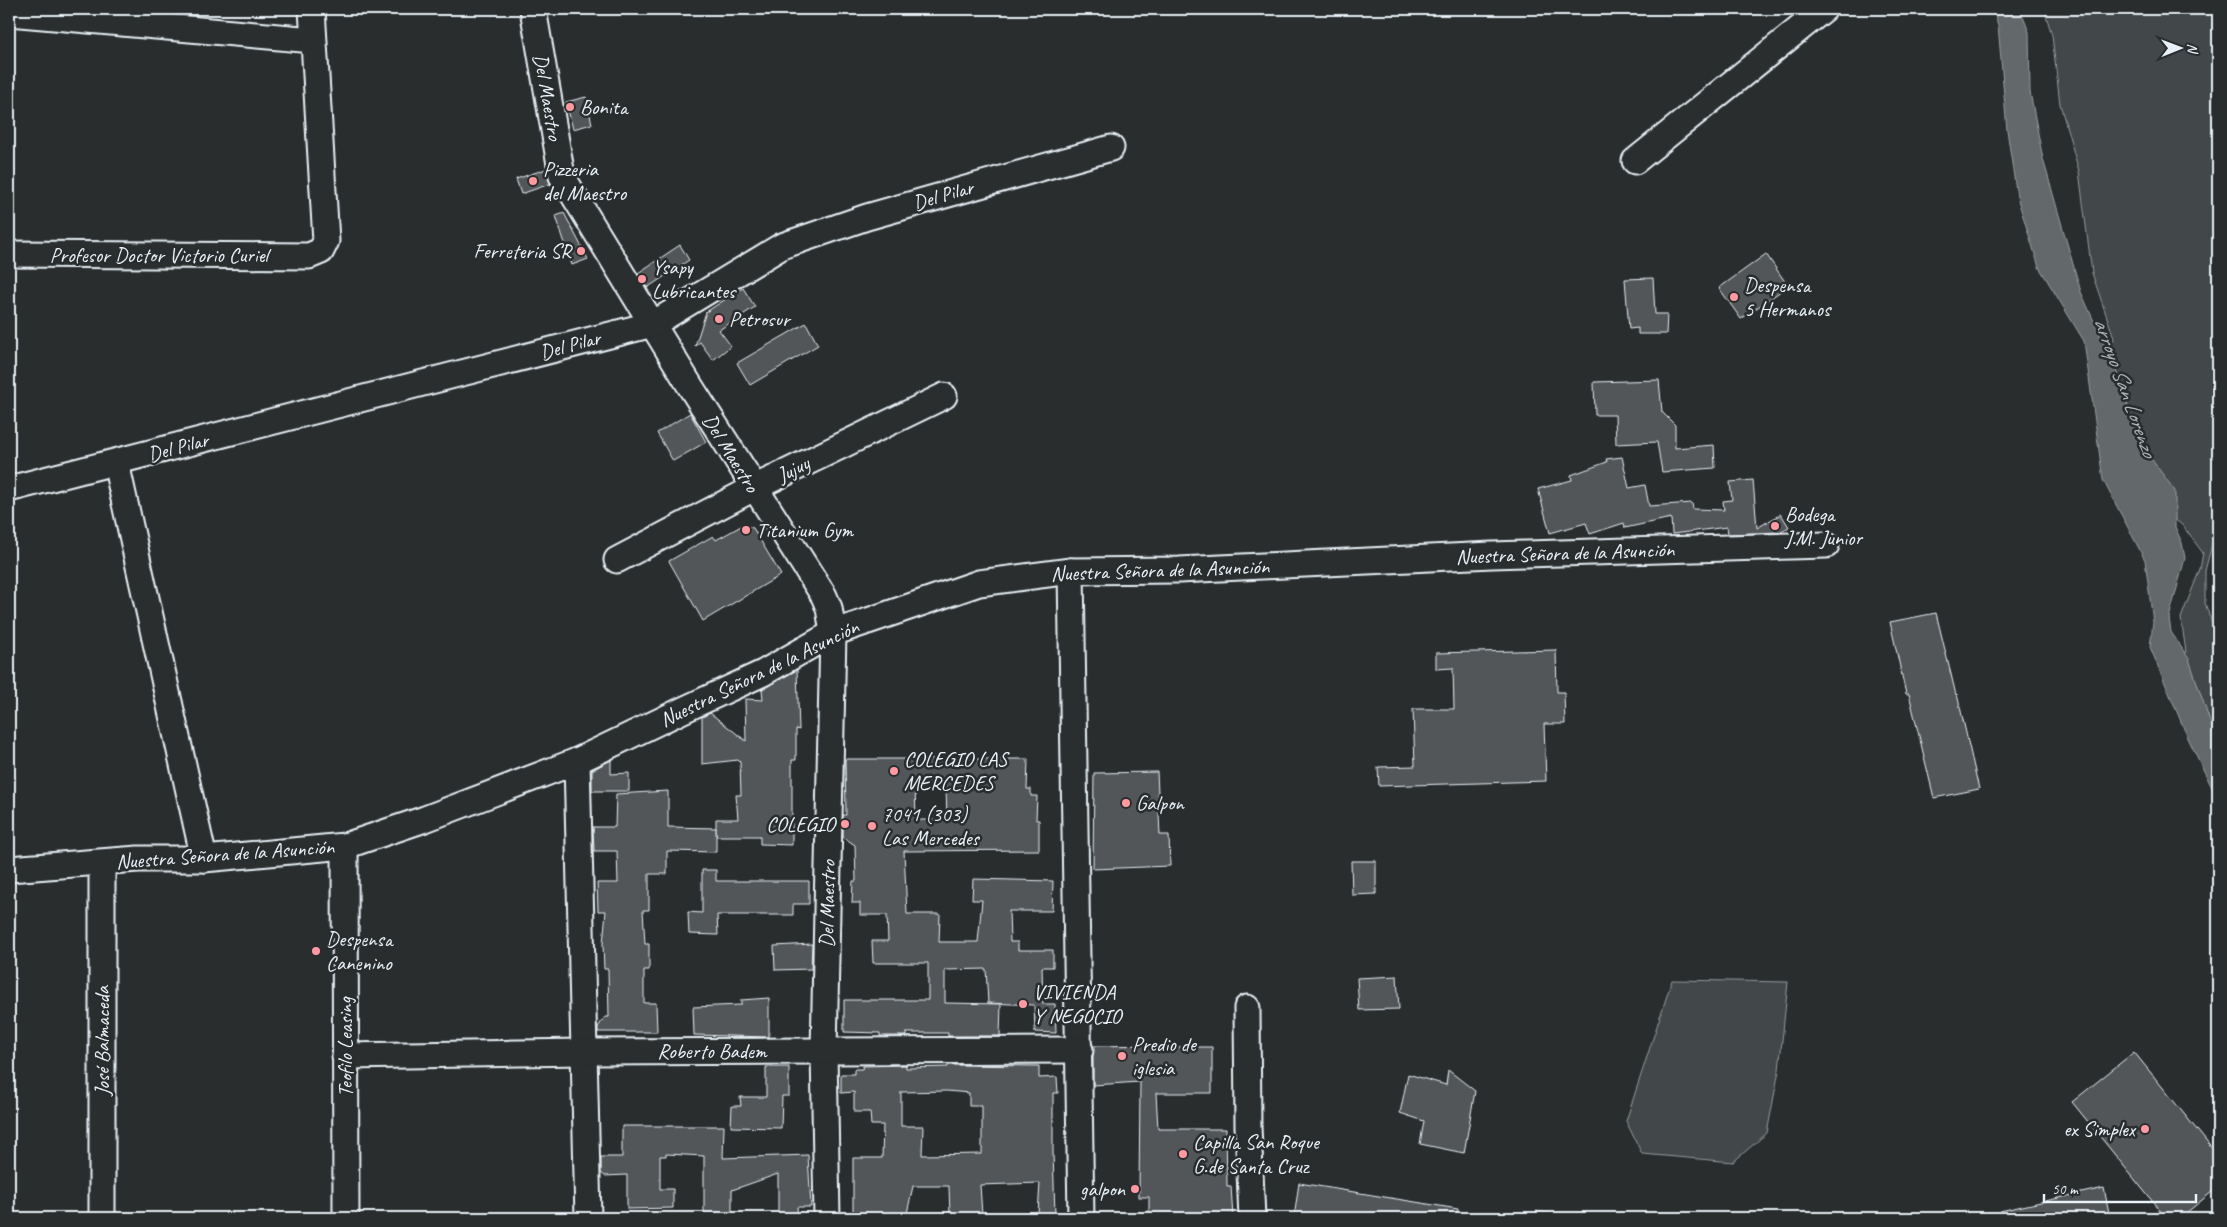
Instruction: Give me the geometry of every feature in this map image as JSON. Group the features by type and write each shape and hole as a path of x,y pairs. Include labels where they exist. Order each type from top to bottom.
{"street":[{"path":"9,13 313,40 312,9"},
{"name":"Del Maestro","path":"533,9 562,176 754,488 824,596 829,608 833,633 824,1051 827,1218"},
{"path":"1635,161 1824,9"},
{"name":"Profesor Doctor Victorio Curiel","path":"9,254 309,256 321,251 326,241 313,40"},
{"name":"Del Pilar","path":"9,489 653,324 782,246 867,217 1111,148"},
{"name":"Jujuy","path":"617,560 754,488 944,396"},
{"path":"116,463 204,859"},
{"name":"Nuestra Señora de la Asunción","path":"9,869 138,859 204,859 345,846 425,819 577,761 763,673 833,633 980,583 1071,571 1178,570 1492,555 1826,545"},
{"path":"1071,571 1080,1050 1081,1218"},
{"path":"577,761 588,1218"},
{"name":"Teofilo Leasing","path":"345,846 346,1218"},
{"name":"José Balmaceda","path":"102,863 102,1218"},
{"path":"1247,1008 1248,1126 1252,1218"},
{"name":"Roberto Badem","path":"345,1056 584,1052 1080,1050"}],"shaded area":[{"path":"1993,9 2020,9 2029,32 2030,92 2043,159 2081,292 2117,373 2141,445 2175,491 2175,527 2182,543 2185,558 2169,618 2171,632 2189,659 2218,746 2218,800 2187,736 2150,647 2153,622 2145,560 2103,480 2084,341 2039,267 2017,197 2007,130 1998,25"},
{"path":"2044,9 2218,9 2218,521 2205,571 2205,603 2218,635 2218,781 2169,669 2186,652 2181,618 2200,569 2203,553 2182,525 2163,510 2109,362 2114,338 2092,273 2079,171 2060,104 2052,35"},
{"path":"1672,980 1788,982 1779,1070 1767,1133 1733,1162 1642,1154 1626,1121"},
{"path":"1536,1211 1580,1218 1535,1218"}],"building":[{"path":"586,97 592,124 573,129 566,102"},
{"name":"Pizzeria del Maestro","path":"546,169 550,184 521,194 516,179"},
{"path":"564,213 588,259 572,265 556,216"},
{"path":"680,245 689,260 647,288 638,273"},
{"path":"1766,254 1788,286 1741,319 1719,288"},
{"path":"1653,278 1655,314 1667,314 1666,334 1638,334 1638,328 1629,329 1625,279"},
{"name":"Petrosur","path":"743,288 755,307 719,330 731,346 713,360 700,342 695,346 706,312"},
{"path":"806,323 818,345 750,385 737,363"},
{"path":"1659,380 1662,412 1675,425 1675,448 1714,445 1715,468 1662,472 1657,442 1616,444 1615,415 1595,415 1594,382"},
{"path":"690,413 706,442 673,461 657,433"},
{"path":"1622,457 1629,488 1645,485 1649,506 1692,503 1693,509 1724,510 1723,501 1732,500 1730,482 1753,480 1757,528 1781,514 1789,527 1780,532 1728,534 1727,527 1672,534 1671,518 1625,528 1624,523 1590,534 1586,523 1550,533 1538,489 1572,480 1571,475 1607,462 1606,459"},
{"path":"743,525 753,528 781,575 703,621 669,561 713,536 716,540"},
{"path":"1936,613 1979,789 1934,798 1909,694 1906,694 1890,622"},
{"path":"1556,650 1557,692 1564,692 1565,724 1544,724 1546,781 1379,786 1378,767 1415,766 1413,709 1454,709 1453,668 1436,669 1436,653"},
{"path":"797,670 799,730 796,729 796,760 792,760 792,845 760,844 760,836 716,836 716,819 738,819 736,795 741,795 740,762 738,760 702,764 702,717 710,713 746,741 745,699 763,700 762,689"},
{"path":"845,759 1028,759 1027,789 1031,789 1031,796 1037,796 1036,820 1039,820 1039,850 904,851 907,914 940,914 939,942 978,942 982,900 972,900 973,879 1053,881 1052,911 1009,911 1010,942 1018,942 1018,950 1053,950 1053,967 1042,967 1043,1004 1055,1004 1056,1033 1035,1032 1034,1005 988,1003 986,969 945,970 945,1003 1001,1004 1000,1036 948,1036 948,1033 906,1033 906,1036 880,1036 880,1033 844,1032 844,1000 928,1000 928,963 873,963 872,941 888,941 887,915 860,915 860,903 852,903 853,881 856,881 855,845 843,837 843,815 846,815","holes":["915,786 946,787 947,820 916,820"]},
{"path":"611,760 611,774 629,773 629,791 592,791 592,770"},
{"name":"Galpon","path":"1157,772 1160,835 1169,835 1170,866 1093,869 1094,773"},
{"path":"668,791 668,827 716,828 716,852 667,851 667,874 649,874 649,910 643,910 645,944 649,944 649,970 644,970 644,1003 656,1003 657,1032 598,1032 598,1027 605,1017 609,1017 608,969 604,969 603,944 606,911 598,911 597,883 618,883 617,851 594,851 593,827 615,827 616,794"},
{"path":"1351,861 1376,861 1376,894 1352,895"},
{"path":"702,870 716,870 716,881 809,881 809,904 793,904 793,915 717,915 718,935 689,934 688,912 702,913"},
{"path":"812,944 811,969 775,970 774,946"},
{"path":"1397,976 1399,1009 1359,1010 1357,978"},
{"path":"769,998 769,1037 694,1035 693,1007 741,1005 741,1000"},
{"path":"1161,1045 1161,1047 1212,1047 1212,1093 1156,1093 1158,1129 1226,1129 1227,1186 1231,1186 1233,1218 1149,1218 1149,1197 1139,1197 1140,1082 1093,1085 1093,1046"},
{"name":"ex Simplex","path":"2134,1052 2218,1156 2218,1187 2180,1218 2166,1218 2072,1102"},
{"path":"906,1065 906,1068 948,1067 948,1065 1039,1066 1039,1078 1057,1077 1058,1093 1053,1093 1055,1215 1038,1214 1040,1183 980,1185 982,1215 950,1217 949,1186 913,1186 906,1218 853,1218 853,1158 882,1158 883,1125 871,1125 870,1112 854,1112 854,1092 841,1093 841,1074 854,1074 854,1069 862,1069 863,1066","holes":["947,1091 969,1093 969,1106 982,1106 982,1154 922,1155 923,1126 901,1126 901,1092"]},
{"path":"766,1067 789,1067 789,1096 782,1096 781,1128 731,1127 732,1106 741,1106 740,1097 766,1097"},
{"path":"1448,1070 1475,1091 1464,1153 1420,1144 1424,1121 1400,1113 1408,1074 1446,1085"},
{"path":"622,1126 724,1126 723,1158 808,1155 811,1207 797,1207 798,1218 778,1218 778,1174 732,1190 732,1218 704,1218 704,1156 666,1154 666,1156 660,1156 660,1189 673,1189 673,1208 627,1209 627,1175 605,1176 601,1173 601,1157 622,1157"},
{"path":"1299,1183 1458,1209 1457,1218 1294,1218"},
{"name":"ex Simplex","path":"2104,1188 2110,1218 2001,1218 2000,1211"}],"place":[{"name":"Bonita","path":"570,107"},
{"name":"Pizzeria del Maestro","path":"533,181"},
{"name":"Ferreteria SR","path":"581,251"},
{"name":"Ysapy Lubricantes","path":"642,279"},
{"name":"Despensa 5 Hermanos","path":"1734,297"},
{"name":"Petrosur","path":"719,319"},
{"name":"Bodega J.M. Junior","path":"1775,526"},
{"name":"Titanium Gym","path":"746,530"},
{"name":"COLEGIO LAS MERCEDES","path":"894,771"},
{"name":"Galpon","path":"1126,803"},
{"name":"COLEGIO","path":"845,824"},
{"name":"7041 (303) Las Mercedes","path":"872,826"},
{"name":"Despensa Canenino","path":"316,951"},
{"name":"VIVIENDA Y NEGOCIO","path":"1023,1004"},
{"name":"Predio de iglesia","path":"1122,1056"},
{"name":"ex Simplex","path":"2145,1129"},
{"name":"Capilla San Roque G.de Santa Cruz","path":"1183,1154"},
{"name":"galpon","path":"1135,1189"}],"water label":[{"name":"arroyo San Lorenzo","path":"2125,387"}]}
